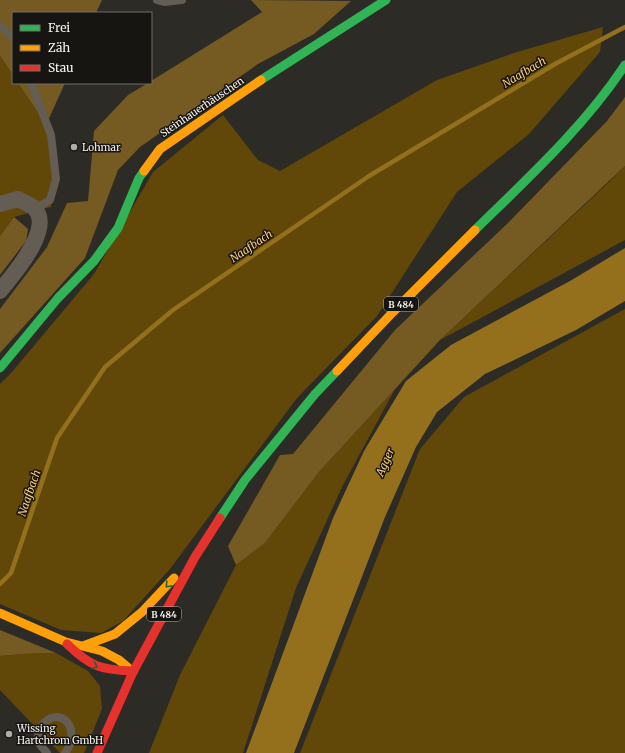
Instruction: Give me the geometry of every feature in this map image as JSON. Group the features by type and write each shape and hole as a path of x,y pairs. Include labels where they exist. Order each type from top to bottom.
{"main road":[{"name":"Steinhauerhäuschen","path":"0,368 58,298 94,261 118,228 139,178 160,149 249,88 386,0"},
{"name":"B 484","path":"97,753 133,672 194,557 245,480 315,394 393,312 557,149 610,86 625,65"},
{"path":"83,646 114,634 142,612 194,557"},
{"path":"2,614 66,642 102,650 119,660 133,672"},
{"path":"66,642 77,654 91,665 111,671 133,672"}],"street":[{"path":"0,204 18,199 35,209 40,222 35,241 26,259 0,291"}],"lane":[{"path":"157,0 164,2 182,0"},
{"path":"0,26 12,36"},
{"path":"31,84 51,135 56,179 50,200 35,209"},
{"path":"47,753 39,743 38,735 41,727 47,720 55,716 62,718 72,731 71,741 65,753"}],"shaded area":[{"path":"0,0 102,0 96,12 12,12 12,74 0,56"},
{"path":"251,0 351,1 314,34 258,64 140,147 118,170 85,258 0,353 0,309 47,247 67,203 88,201 94,131 128,95 146,84 152,84 152,80 262,12"},
{"path":"603,27 600,52 529,134 457,192 377,316 297,398 170,569 123,621 101,633 61,630 0,604 0,384 12,372 94,274 153,172 223,115 258,160 280,171 437,80 514,53"},
{"path":"0,56 12,74 12,84 19,84 46,125 54,170 51,207 14,217 0,236"},
{"path":"19,84 65,84 46,125"},
{"path":"625,97 625,166 440,340 319,472 265,543 236,565 228,546 280,455 293,454 395,330 508,223 607,121"},
{"path":"625,166 625,240 440,340 607,184"},
{"path":"14,217 28,229 26,241 0,275 0,236"},
{"path":"625,309 625,753 300,753 420,449 464,397"},
{"path":"395,389 343,485 296,588 243,753 149,753 180,675 236,565 265,543 319,472"},
{"path":"0,630 56,653 0,656"},
{"path":"56,653 88,671 100,686 102,709 84,753 60,753 0,690 0,656"}],"water":[{"name":"Agger","path":"625,248 625,301 576,330 485,374 437,412 416,447 385,517 294,753 246,753 333,518 364,451 406,381 451,345 570,281"}],"waterway":[{"name":"Naafbach","path":"0,584 11,573 57,438 105,367 173,310 369,176 555,64 625,27"}],"traffic: fast":[{"path":"261,80 386,0"},
{"path":"475,230 573,131 592,110 625,65"},
{"path":"0,368 58,298 94,261 118,228 139,178 144,171"},
{"path":"220,518 245,480 315,394 337,371"}],"traffic: slow":[{"path":"144,171 160,149 261,80"},
{"path":"337,371 393,312 475,230"},
{"path":"83,646 115,634 142,612 174,578"},
{"path":"0,613 66,642 102,651 119,660 133,672"}],"traffic: jam":[{"path":"97,753 133,672 195,557 220,518"},
{"path":"67,644 89,662 103,668 132,671"}],"place":[{"name":"Lohmar","path":"74,147"},
{"name":"Wissing Hartchrom GmbH","path":"9,734"}]}
